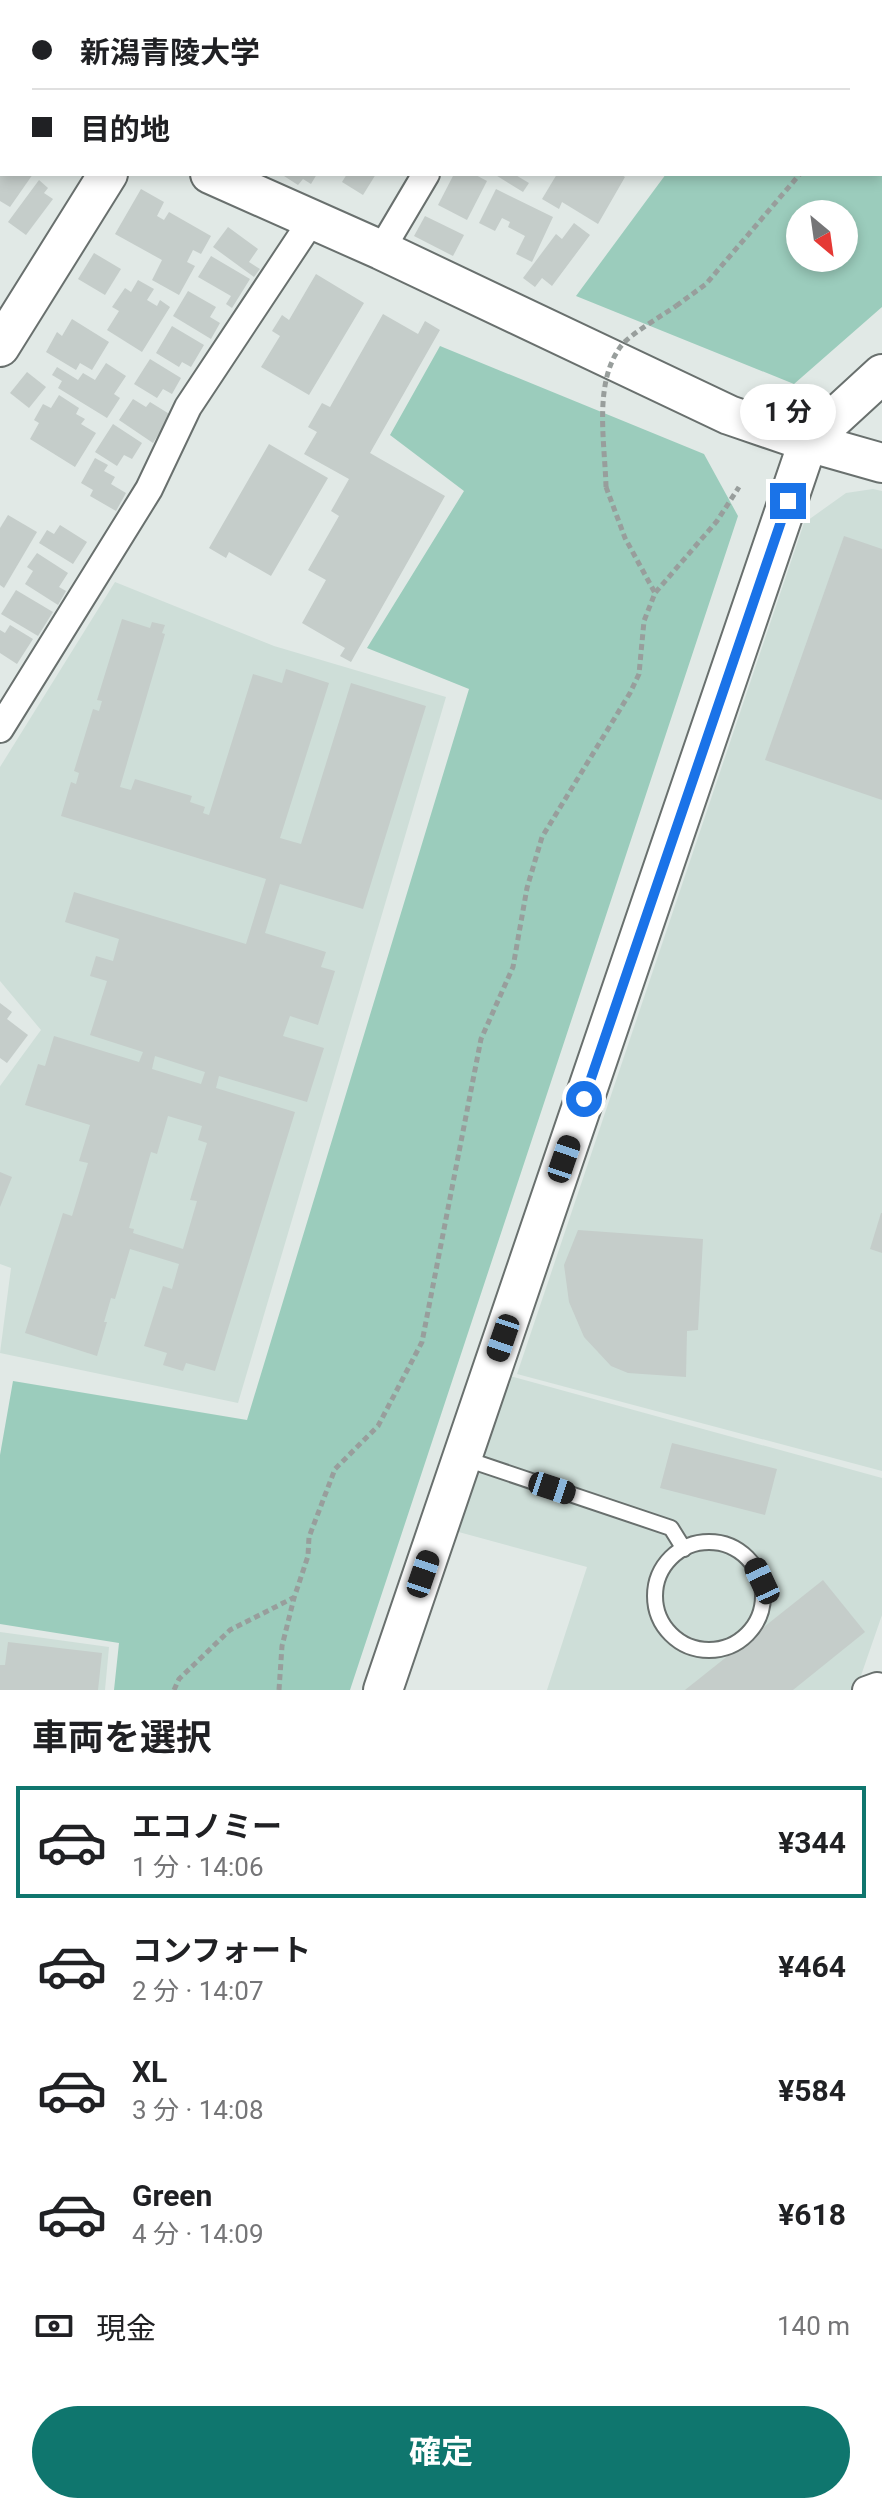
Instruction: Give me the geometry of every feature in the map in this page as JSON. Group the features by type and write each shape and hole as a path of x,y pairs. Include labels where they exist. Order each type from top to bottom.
{"street":[{"path":"0,347 107,176"},
{"path":"214,176 381,250 729,415 882,463"},
{"path":"381,250 425,176"},
{"path":"0,729 149,489 188,407 312,220"},
{"path":"383,1690 808,442 882,374"},
{"path":"866,1690 882,1687"}],"lane":[{"path":"462,1458 671,1528 684,1549"},
{"path":"709,1541 726,1544 742,1552 754,1565 762,1581 764,1600 760,1617 750,1633 735,1644 718,1650 691,1646 668,1632 659,1617 655,1600 657,1583 664,1566 684,1549 709,1541"}],"path":[{"path":"655,593 625,538 606,487 603,402 608,373 621,345 706,284 798,176"},
{"path":"279,1690 282,1646 308,1556 309,1537 335,1469 378,1426 422,1342 481,1039 513,967 527,888 542,837 639,674 644,621 655,593 717,521 739,487"},
{"path":"174,1690 179,1679 230,1630 294,1598"}],"shaded area":[{"path":"873,489 882,491 882,1471 517,1374 804,523 846,493"},
{"path":"115,582 274,646 446,697 238,1403 0,1353 11,1268 0,1264 0,1086 41,1030 0,981 0,767"},
{"path":"510,1376 882,1478 882,1615 856,1690 547,1690 587,1567 455,1531"},
{"path":"0,1632 109,1647 105,1690 0,1690"}],"green space":[{"path":"665,176 882,176 882,307 794,384 576,296"},
{"path":"440,346 704,454 738,516 350,1690 114,1690 119,1643 0,1624 0,1455 13,1381 247,1420 469,689 367,648 464,491 390,435"}],"building":[{"path":"0,176 32,176 10,207 0,201"},
{"path":"284,176 316,176 311,184 303,179 298,185"},
{"path":"346,176 375,176 363,195 342,182"},
{"path":"453,176 478,176 487,181 467,220 438,205"},
{"path":"497,176 517,176 529,183 523,192"},
{"path":"556,176 625,177 598,224 562,202 559,209 542,199"},
{"path":"39,180 48,188 44,193 53,199 26,235 8,222"},
{"path":"141,189 164,202 157,216 164,220 169,212 211,236 201,254 193,250 187,262 195,266 179,295 152,280 162,260 115,234"},
{"path":"496,189 553,217 532,262 516,254 525,236 508,227 510,222 502,218 495,231 479,223"},
{"path":"425,216 464,235 453,256 414,236"},
{"path":"574,223 590,235 552,286 542,278 535,287 523,278 556,234 562,239"},
{"path":"228,227 258,249 249,262 260,269 254,277 213,247"},
{"path":"94,253 121,269 105,295 78,279"},
{"path":"211,256 250,279 232,308 226,304 231,296 198,277"},
{"path":"316,274 364,303 309,395 261,367 280,336 272,331 282,315 289,320"},
{"path":"138,280 154,289 147,300 157,306 160,300 170,307 142,352 107,330 119,311 112,307 125,288 131,292"},
{"path":"188,291 216,307 210,317 220,323 211,339 173,316"},
{"path":"383,314 418,334 425,321 440,330 370,453 445,496 351,662 340,656 345,648 302,623 326,580 308,570 339,516 331,511 349,479 304,454 317,432 308,427 322,403 330,407"},
{"path":"72,319 109,342 92,370 80,363 76,370 46,352 57,332 62,336"},
{"path":"172,326 204,345 191,367 182,362 179,367 156,353"},
{"path":"150,359 181,378 172,394 163,389 157,398 134,384"},
{"path":"106,363 126,376 114,394 120,398 107,418 58,388 62,381 52,375 57,367 78,380 83,373 95,380"},
{"path":"27,372 46,387 29,408 10,393"},
{"path":"59,395 79,408 76,414 85,419 81,424 96,433 75,467 30,439 39,423 34,420 43,404 51,408"},
{"path":"133,399 146,407 150,402 171,415 153,443 119,420"},
{"path":"113,424 142,443 132,459 124,455 117,466 95,452"},
{"path":"269,444 328,478 271,576 229,552 226,558 209,548"},
{"path":"95,458 108,465 104,471 115,477 111,484 126,493 116,511 90,496 93,490 81,483"},
{"path":"8,515 37,532 4,588 0,585 0,528"},
{"path":"60,525 87,542 73,564 39,543 47,530 54,534"},
{"path":"844,536 882,549 882,800 765,760"},
{"path":"37,553 68,573 59,587 66,591 58,605 25,584 33,571 27,567"},
{"path":"16,590 53,612 38,636 1,614"},
{"path":"122,619 150,628 152,622 165,625 162,633 165,634 120,787 131,790 135,779 192,796 190,802 205,807 203,813 209,815 253,674 282,683 286,669 329,683 280,838 301,844 351,683 426,706 363,909 280,884 265,933 326,952 321,967 335,971 318,1025 290,1016 283,1036 324,1048 307,1102 219,1076 216,1088 295,1112 215,1371 186,1363 183,1371 163,1365 167,1353 144,1346 163,1286 172,1289 179,1264 130,1249 115,1299 111,1298 97,1356 25,1333 63,1213 72,1216 88,1163 79,1161 90,1125 25,1105 38,1064 45,1066 54,1036 139,1062 143,1052 90,1035 107,981 90,976 96,956 113,961 119,939 65,922 74,892 246,944 266,879 61,816 71,782 76,784 79,773 74,771 93,709 99,711 102,701 97,700","holes":["155,1056 205,1072 201,1084 152,1069","168,1116 202,1126 198,1140 207,1143 190,1200 197,1201 183,1249 133,1233 134,1229 129,1228 151,1152 157,1154"]},
{"path":"10,625 33,639 17,664 0,653 0,630 5,633"},
{"path":"0,1003 12,1012 7,1019 28,1035 7,1063 0,1058"},
{"path":"0,1172 12,1177 0,1207"},
{"path":"882,1213 882,1253 870,1249"},
{"path":"578,1230 703,1239 698,1330 687,1331 686,1377 628,1373 611,1366 584,1337 569,1302 564,1265"},
{"path":"672,1443 777,1469 765,1515 660,1488"},
{"path":"823,1580 865,1632 793,1690 685,1690"},
{"path":"8,1642 102,1653 98,1690 0,1690 0,1665 5,1665"}],"route":[{"path":"584,1099 788,501"}]}
